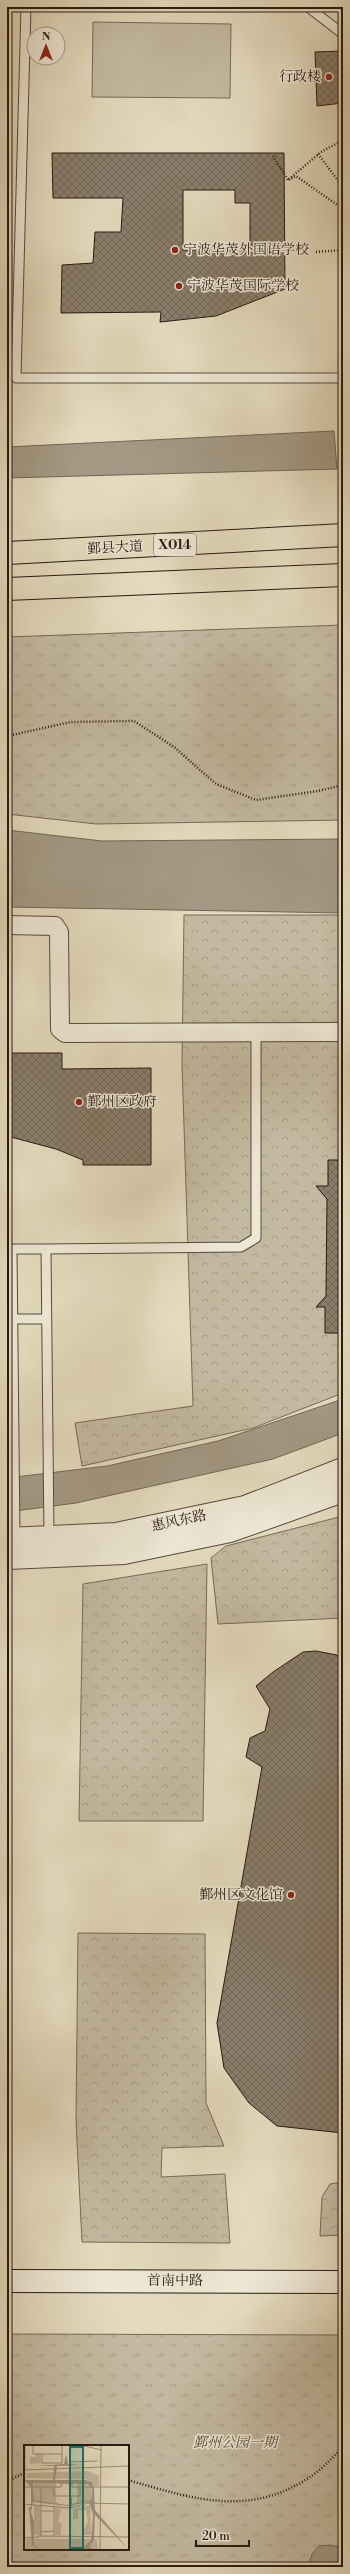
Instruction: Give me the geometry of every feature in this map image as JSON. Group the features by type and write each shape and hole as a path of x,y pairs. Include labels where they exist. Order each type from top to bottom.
{"main road":[{"name":"鄞县大道","path":"7,553 343,535"},
{"path":"7,589 343,575"}],"street":[{"path":"7,925 55,926 59,932 60,1029 65,1033 343,1032"},
{"name":"惠风东路","path":"49,1548 245,1507 343,1469"},
{"name":"惠风东路","path":"11,1548 49,1548 124,1553 230,1531 343,1491"},
{"name":"首南中路","path":"7,2281 343,2282"}],"lane":[{"path":"26,7 16,378 343,378"},
{"path":"308,7 343,34"},
{"path":"11,1548 10,1249 241,1247 256,1238 256,1032"},
{"path":"46,1249 49,1548"},
{"path":"10,1319 46,1319"}],"path":[{"path":"288,180 318,154 343,140"},
{"path":"318,154 343,187"},
{"path":"273,156 288,180"},
{"path":"288,180 296,176 343,209 340,222 343,232"},
{"path":"316,252 343,250"},
{"path":"7,736 71,722 134,721 174,747 216,784 256,800 318,791 343,785"},
{"path":"129,2480 194,2498 232,2503 265,2499 317,2472 343,2447"},
{"path":"7,2481 24,2473"}],"green space":[{"path":"93,22 231,24 230,98 92,97"},
{"path":"343,625 343,820 96,824 7,814 7,637"},
{"path":"184,915 343,915 343,1393 253,1428 82,1466 75,1423 193,1406 182,1064"},
{"path":"343,1516 343,1618 218,1624 211,1558 226,1546"},
{"path":"207,1564 203,1821 79,1821 83,1584"},
{"path":"78,1933 205,1934 206,2103 224,2146 162,2148 161,2177 225,2174 230,2243 82,2242 76,2120"},
{"path":"343,2182 343,2235 320,2236 322,2197 330,2184"},
{"name":"鄞州公园一期","path":"7,2334 343,2335 343,2567 7,2567"}],"shaded area":[{"path":"334,431 337,469 7,478 7,447"},
{"path":"7,830 102,841 343,839 343,913 7,907"},
{"path":"343,1399 343,1433 273,1459 76,1503 7,1512 7,1478 107,1466 218,1441"},
{"path":"330,2545 343,2548 343,2567 308,2567 312,2554 319,2546"}],"building":[{"name":"行政楼","path":"343,51 343,103 317,106 315,52"},
{"path":"52,153 284,153 285,289 216,316 160,322 161,312 61,313 62,265 93,263 95,232 121,232 123,198 53,198","holes":["183,190 235,190 235,203 250,203 250,250 183,250"]},
{"name":"鄞州区政府","path":"7,1053 62,1053 62,1069 151,1068 151,1165 83,1165 83,1160 56,1149 7,1136"},
{"path":"328,1160 343,1160 343,1333 325,1333 325,1307 316,1307 326,1296 327,1199 316,1186 328,1186"},
{"name":"鄞州区文化馆","path":"316,1651 337,1655 343,1662 343,2133 277,2126 249,2103 224,2068 217,2023 262,1767 246,1757 250,1738 265,1731 270,1709 256,1686 273,1672 303,1652"}],"place":[{"name":"行政楼","path":"329,77"},
{"name":"宁波华茂外国语学校","path":"175,250"},
{"name":"宁波华茂国际学校","path":"179,286"},
{"name":"鄞州区政府","path":"79,1102"},
{"name":"鄞州区文化馆","path":"291,1895"}]}
